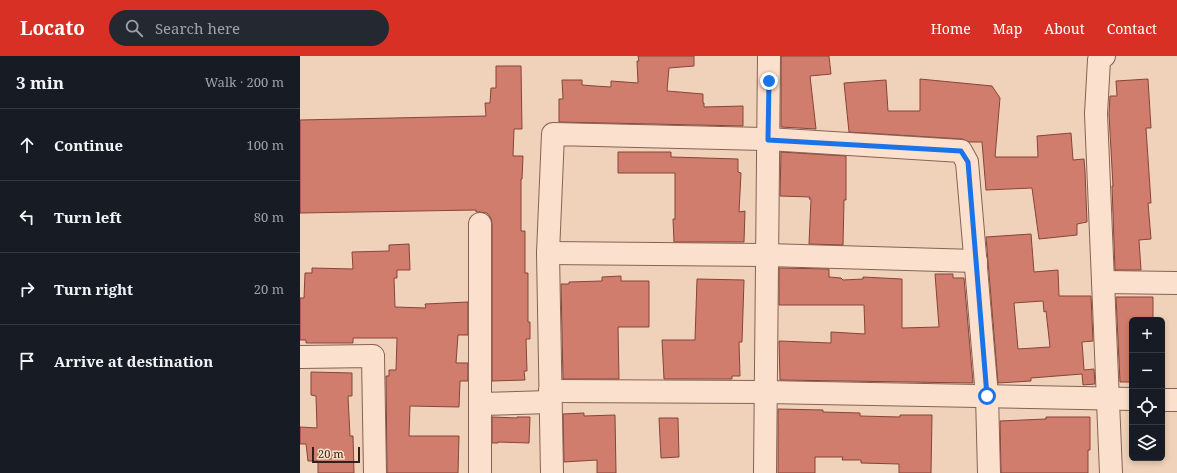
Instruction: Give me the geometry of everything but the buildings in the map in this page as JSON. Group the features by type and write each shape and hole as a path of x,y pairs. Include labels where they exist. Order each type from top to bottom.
{"street":[{"path":"765,473 769,56"},
{"path":"1104,56 1099,60 1096,114 1111,473"},
{"path":"552,473 548,253 553,134 768,140 961,151 968,162 987,396 989,473"},
{"path":"480,224 480,473"},
{"path":"548,253 767,255 976,261"},
{"path":"1104,282 1177,283"},
{"path":"300,357 373,356 375,473"},
{"path":"480,404 550,396 765,392 1129,399"},
{"path":"1165,400 1177,400"}],"route":[{"path":"769,81 768,140 961,151 968,162 987,396"}]}
